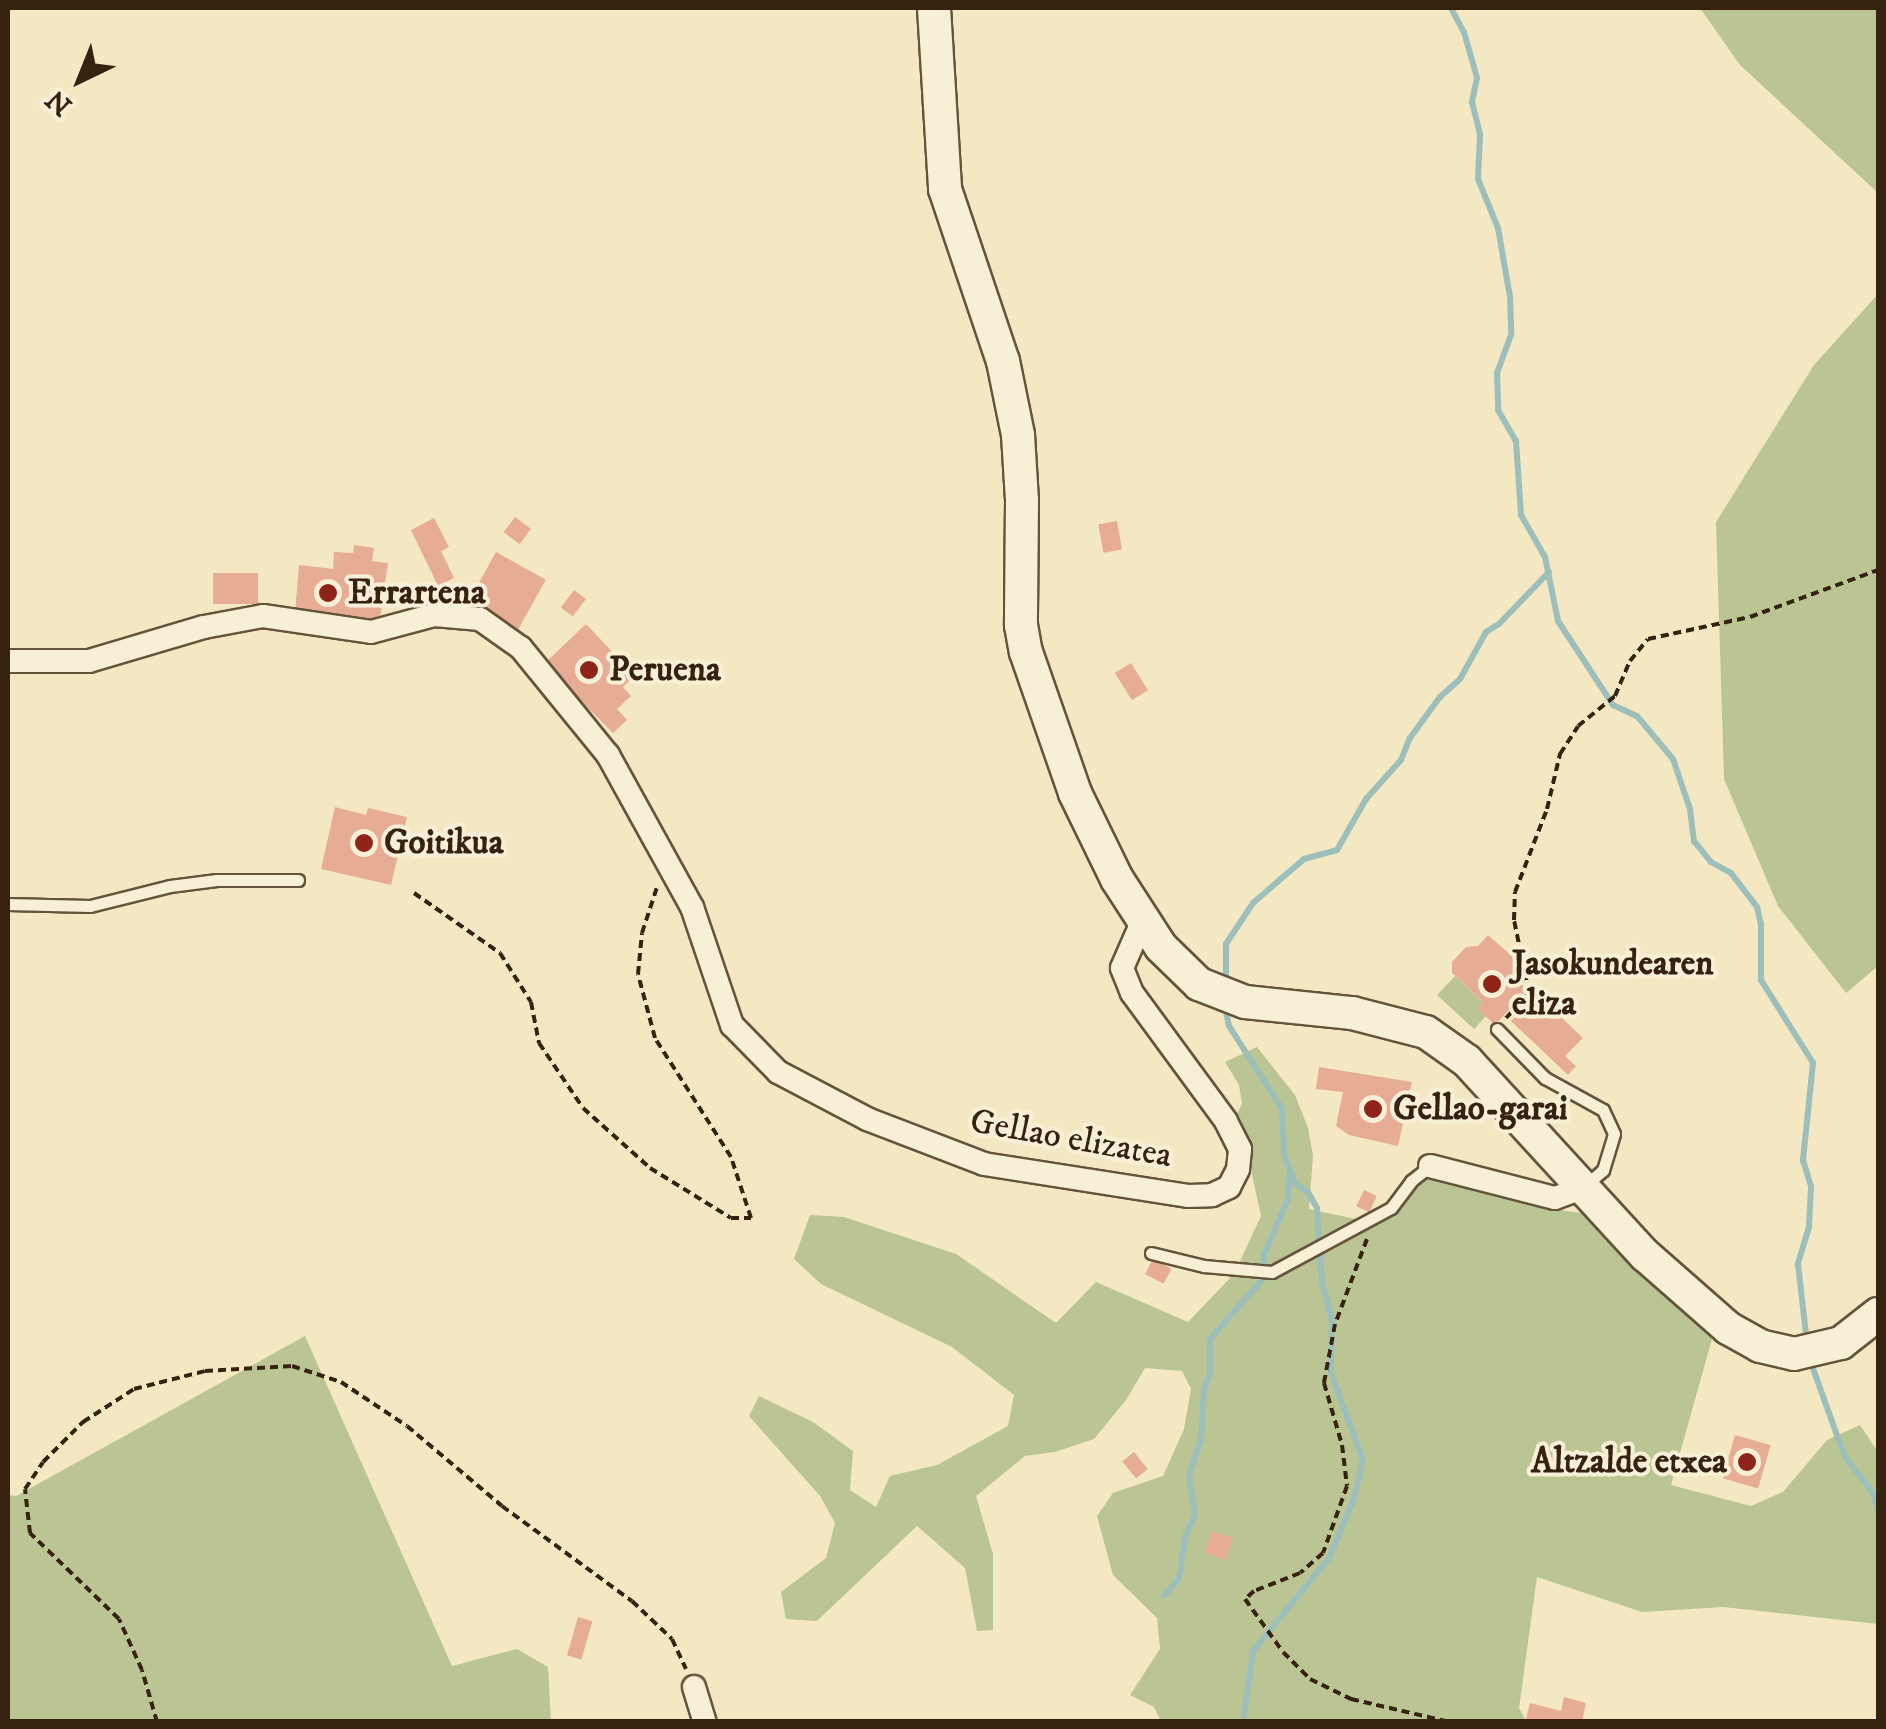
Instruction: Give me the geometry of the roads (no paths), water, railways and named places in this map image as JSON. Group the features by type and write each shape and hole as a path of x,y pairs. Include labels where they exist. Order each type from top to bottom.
{"street":[{"path":"934,8 940,56 945,190 1003,361 1018,436 1022,501 1020,626 1026,652 1076,793 1161,947 1199,984 1246,1002 1352,1013 1426,1032 1466,1061 1645,1256 1728,1328 1760,1346 1794,1354 1841,1343 1878,1314"},
{"name":"Gellao elizatea","path":"8,661 89,661 204,627 263,616 371,632 434,614 480,618 521,648 616,767 692,908 732,1025 778,1072 867,1120 984,1164 1188,1196 1212,1195 1229,1186 1238,1169 1240,1149 1226,1121 1132,992 1122,968 1143,920"},
{"path":"1430,1166 1555,1198 1583,1188"},
{"path":"694,1688 704,1722"}],"lane":[{"path":"8,904 90,906 202,882 298,880"},
{"path":"1497,1029 1545,1078 1603,1110 1614,1134 1603,1170 1583,1188"},
{"path":"1151,1253 1256,1274 1272,1272 1391,1208 1430,1166"}],"waterway":[{"path":"1451,8 1464,32 1477,78 1472,102 1480,135 1478,179 1498,228 1510,297 1511,335 1497,373 1498,410 1516,441 1521,515 1545,557 1558,621 1613,705 1637,716 1673,759 1690,809 1694,841 1711,862 1731,873 1757,907 1761,924 1761,980 1813,1063 1803,1160 1811,1187 1809,1227 1798,1264 1807,1343"},
{"path":"1226,985 1226,944 1253,903 1304,859 1337,850 1366,799 1401,760 1410,738 1440,697 1460,679 1486,632 1499,624 1549,572"},
{"path":"1225,1007 1229,1026 1282,1109 1284,1154 1295,1183 1308,1192 1317,1208 1322,1282 1332,1319 1331,1373 1363,1460 1353,1501 1329,1558 1253,1651 1243,1722"},
{"path":"1164,1596 1179,1578 1186,1534 1195,1515 1189,1475 1201,1441 1204,1389 1210,1375 1210,1339 1263,1279 1264,1255 1288,1199 1290,1172"},
{"path":"1810,1360 1844,1455 1874,1495 1878,1511"}],"place":[{"name":"Errartena","path":"328,593"},
{"name":"Peruena","path":"589,670"},
{"name":"Goitikua","path":"364,843"},
{"name":"Jasokundearen eliza","path":"1492,984"},
{"name":"Gellao-garai","path":"1373,1109"},
{"name":"Altzalde etxea","path":"1747,1462"}]}
